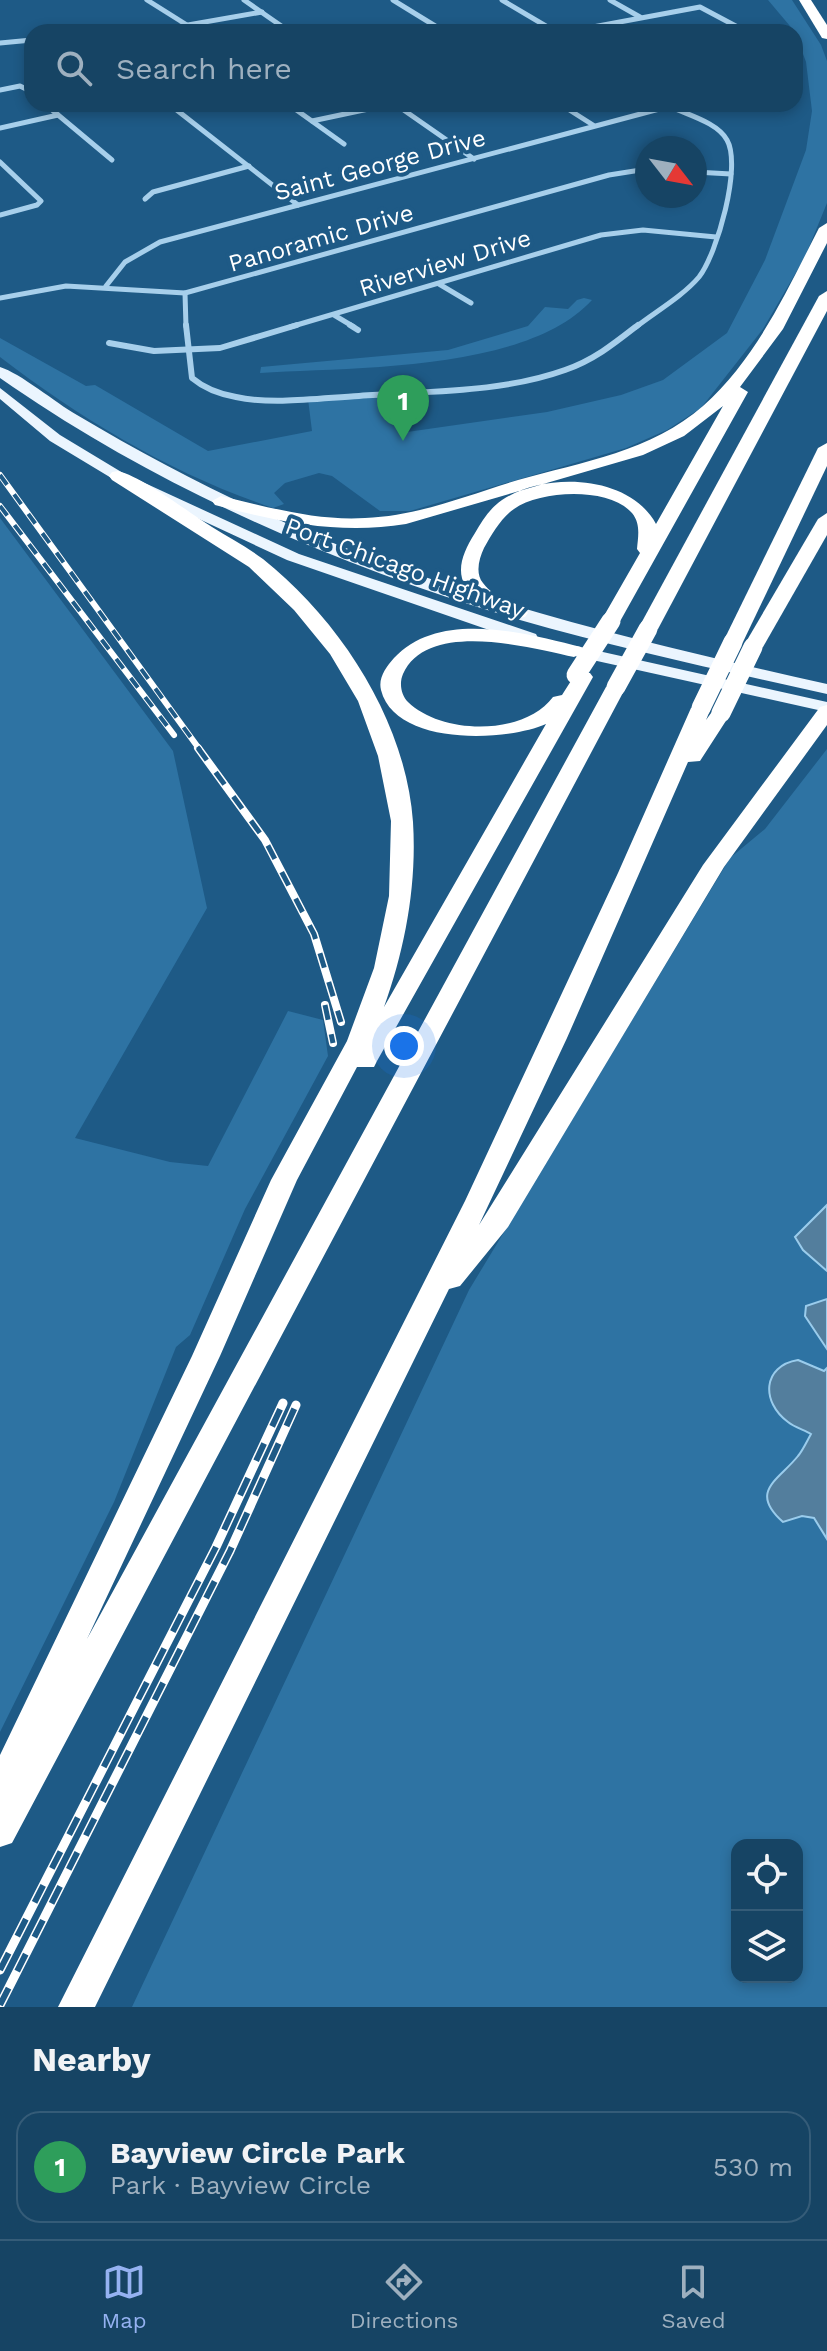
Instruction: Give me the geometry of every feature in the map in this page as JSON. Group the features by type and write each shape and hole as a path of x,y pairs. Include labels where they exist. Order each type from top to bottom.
{"highway":[{"path":"803,0 823,29"},
{"path":"258,1235 284,1187 351,1084 580,676 583,652 611,621 781,317 827,228"},
{"path":"0,1832 827,296"},
{"path":"221,501 303,521 369,523 440,509 639,450 683,430 710,408 743,372 781,317"},
{"path":"76,2007 425,1308 657,813 743,645 827,448"},
{"path":"0,1790 116,1540 206,1356 258,1235 303,1143 359,1041 386,968 400,896 403,858 397,787 389,756 355,676 322,629 256,563 118,476"},
{"path":"518,613 491,601 471,582 468,562 501,510 527,495 583,489 616,496 629,503 648,520 650,529 641,567"},
{"path":"743,645 827,519"},
{"path":"580,676 548,714 516,728 492,731 453,729 418,719 405,710 391,687 396,664 410,652 447,638 486,636 583,652"},
{"path":"425,1308 499,1220 714,865 827,709"},
{"path":"791,761 827,739"}],"main road":[{"name":"Port Chicago Highway","path":"0,371 40,402 221,501 316,544 439,589 579,632 827,689"},
{"name":"Port Chicago Highway","path":"0,392 55,438 118,476 293,557 506,631 827,709"}],"street":[{"path":"147,0 183,24"},
{"path":"244,0 279,24"},
{"path":"393,0 432,24"},
{"path":"502,0 542,24"},
{"path":"610,0 640,17"},
{"path":"605,24 700,7 732,24"},
{"path":"199,24 262,12"},
{"path":"0,43 24,41"},
{"path":"0,90 24,88"},
{"path":"54,112 112,160"},
{"path":"179,112 298,205"},
{"path":"299,112 344,144"},
{"path":"312,121 355,112"},
{"path":"406,112 474,159"},
{"path":"572,112 593,126"},
{"name":"Saint George Drive","path":"106,286 125,262 160,242 646,112"},
{"path":"185,293 187,350 192,378 214,393 239,398 413,393 521,381 565,370 603,353 698,278 707,265 731,174 731,149 723,135 680,112"},
{"path":"0,128 58,115"},
{"path":"0,162 41,201 37,205 0,215"},
{"path":"145,199 153,192 249,166"},
{"name":"Panoramic Drive","path":"0,298 49,287 106,286 185,293 609,175 635,171"},
{"path":"707,173 731,174"},
{"name":"Riverview Drive","path":"109,343 154,351 220,348 626,230 663,230 716,237"},
{"path":"439,284 471,303"},
{"path":"334,315 358,330"}],"shaded area":[{"path":"768,0 792,0 821,45 827,61 827,203 805,257 763,329 701,408 667,430 626,448 410,511 380,511 332,476 319,473 285,483 274,493 284,504 273,508 200,479 130,444 63,403 0,357 0,338 86,386 95,385 208,451 312,431 308,399 413,393 407,432 547,412 621,395 663,380 727,333 765,260 806,150 812,111 803,54 803,24 788,24"},
{"path":"584,298 592,300 563,324 525,341 482,353 389,366 260,373 261,367 448,350 528,326 545,307 568,309"},
{"path":"0,518 173,751 207,908 75,1138 170,1162 208,1166 288,1011 323,1020 328,1056 245,1209 190,1335 176,1347 114,1502 0,1732"},
{"path":"827,749 827,2007 132,2007 469,1290 730,858 765,829"},
{"path":"827,1205 827,1271 803,1250 795,1237"},
{"path":"827,1299 827,1349 805,1316 806,1306"},
{"path":"798,1360 824,1371 827,1368 827,1539 814,1518 802,1516 783,1522 768,1502 770,1486 798,1456 811,1434 790,1424 779,1414 770,1395 769,1386 777,1369"}],"railway":[{"path":"0,475 200,750"},
{"path":"0,506 174,735"},
{"path":"198,748 265,840 314,934 341,1022"},
{"path":"325,1005 333,1043"},
{"path":"0,1970 216,1547 283,1403"},
{"path":"0,2005 230,1551 296,1405"}],"place":[{"name":"Bayview Circle Park","path":"403,441"}]}
